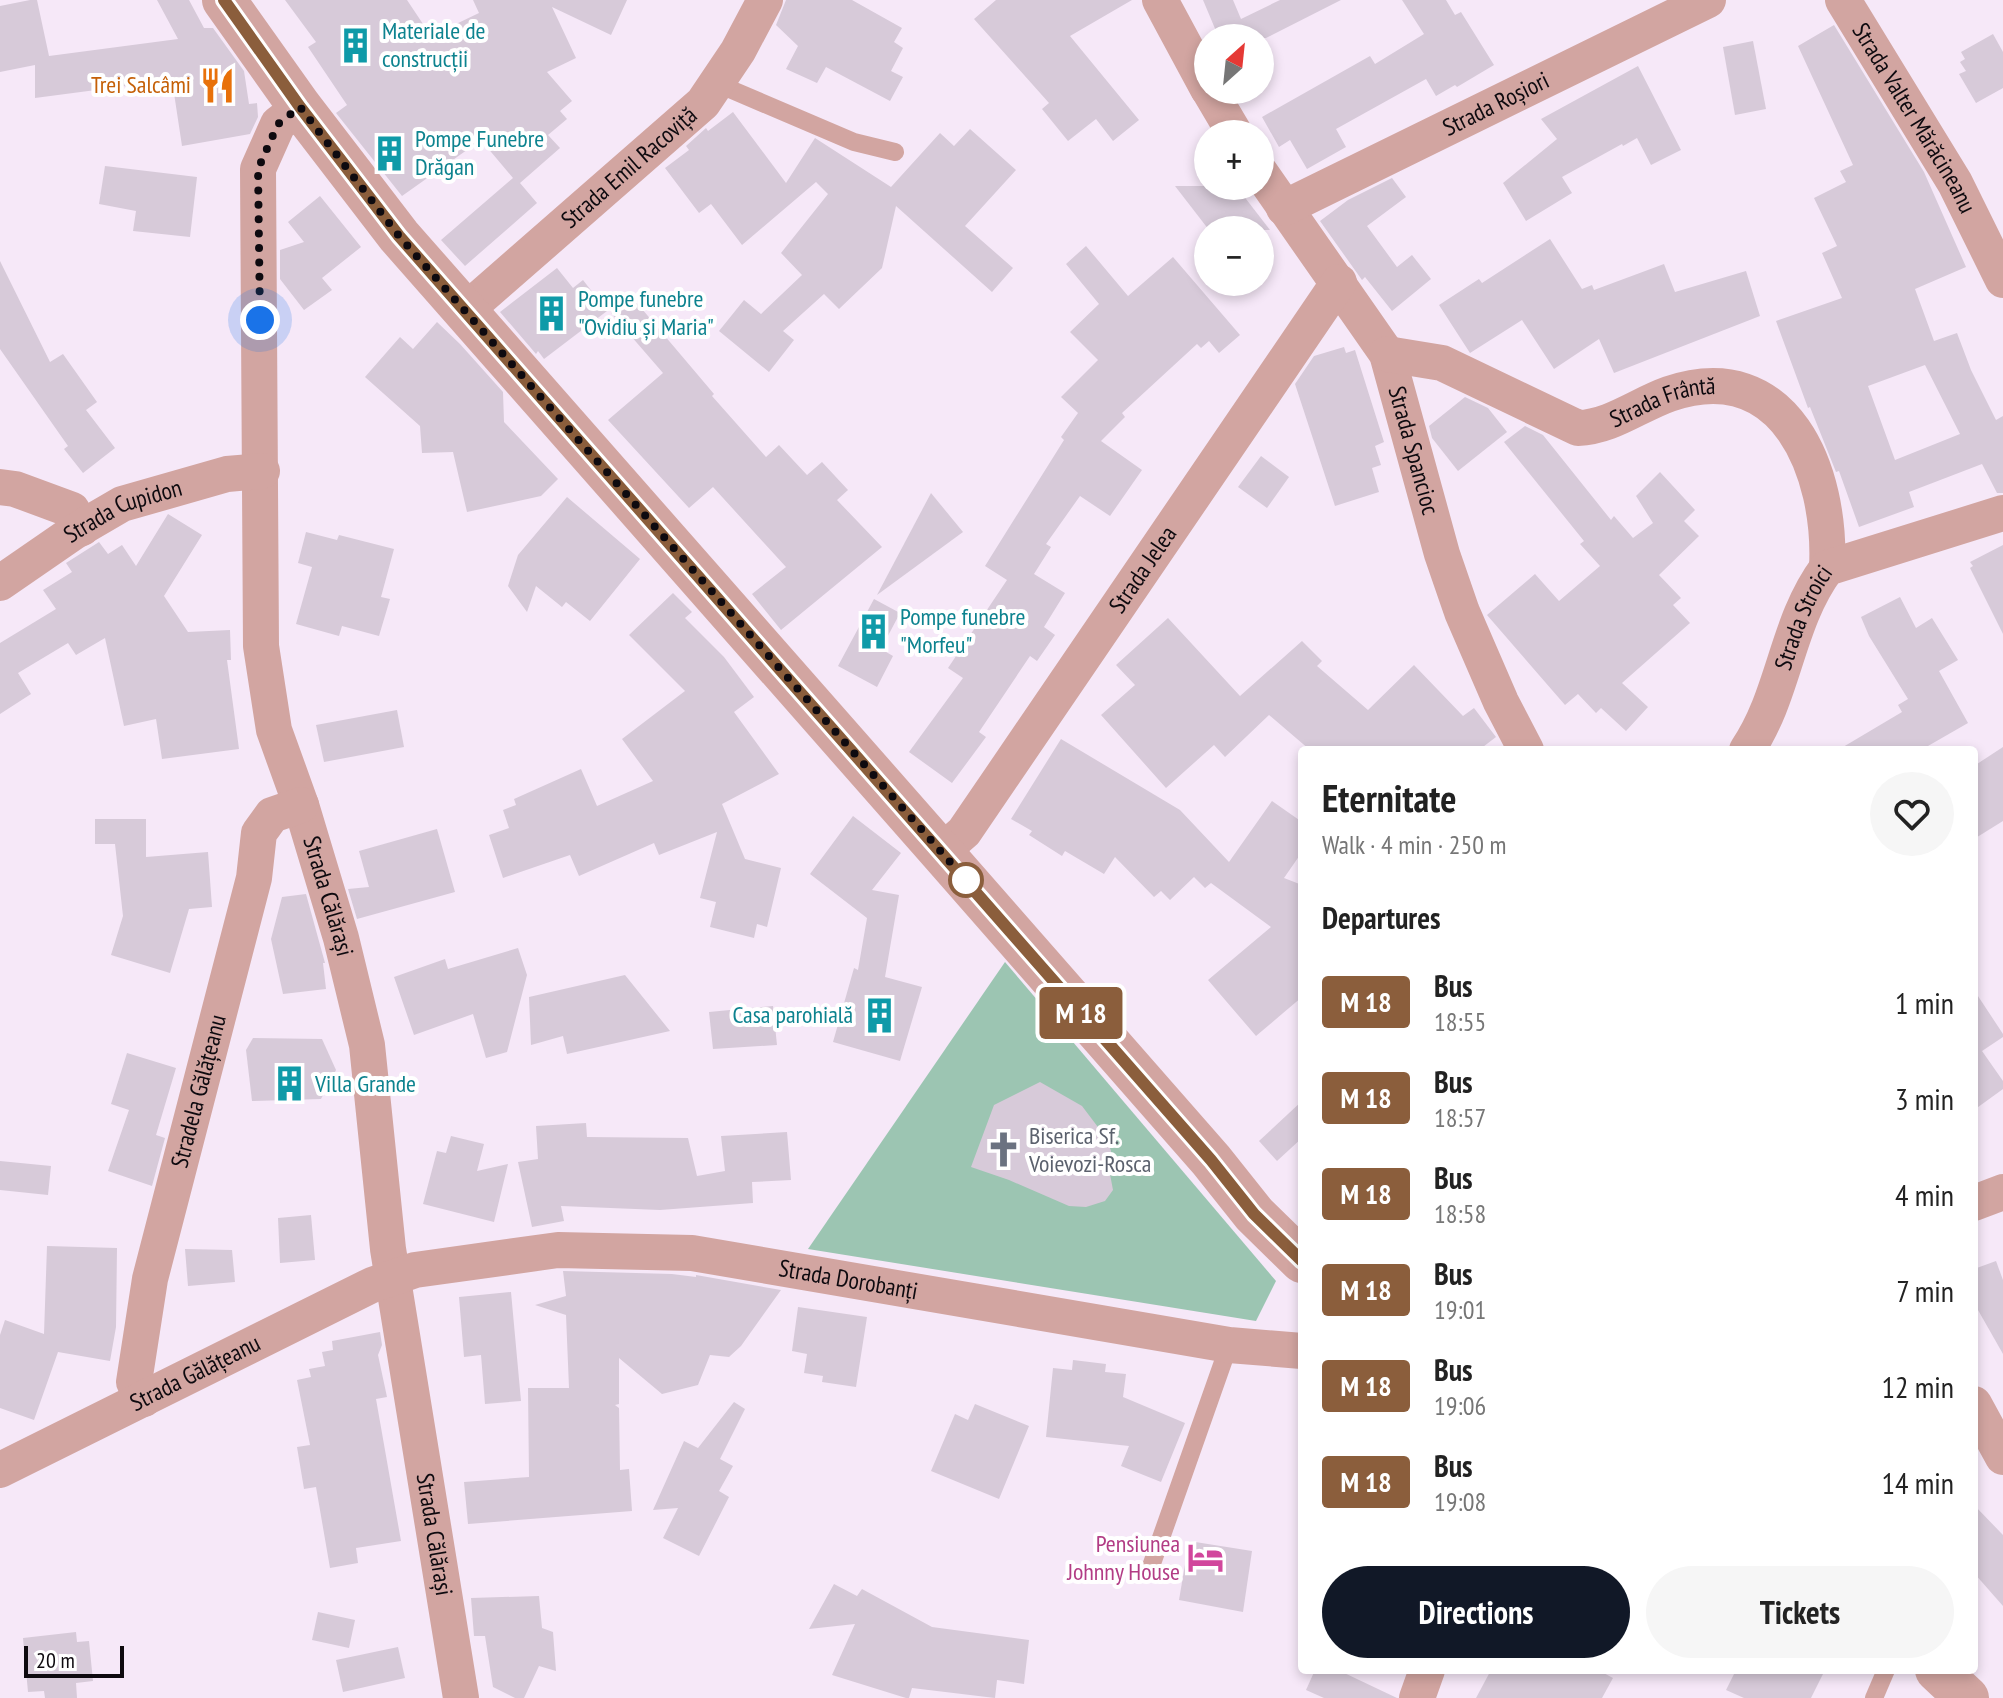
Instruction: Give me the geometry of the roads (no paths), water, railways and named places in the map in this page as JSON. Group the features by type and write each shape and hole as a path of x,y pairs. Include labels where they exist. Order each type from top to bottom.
{"street":[{"path":"224,0 300,107 399,236 1211,1160 1254,1214 1298,1257"},
{"name":"Strada Emil Racoviță","path":"465,311 703,103 718,84 765,0"},
{"path":"1160,0 1194,64"},
{"name":"Strada Roșiori","path":"1284,208 1708,0"},
{"name":"Strada Valter Mărăcineanu","path":"1843,0 1955,183 2003,280"},
{"name":"Strada Călărași","path":"300,107 278,124 258,169 261,646 274,730 301,805 341,938 367,1045 388,1249 461,1698"},
{"name":"Strada Spancioc","path":"1274,193 1387,354 1442,554 1462,612 1524,746"},
{"name":"Strada Jelea","path":"941,852 964,832 1339,282"},
{"name":"Strada Frântă","path":"1387,354 1442,363 1578,428 1595,427 1669,394 1708,386 1739,387 1756,395 1781,411 1806,448 1824,507 1827,568"},
{"name":"Strada Cupidon","path":"0,583 122,504 227,474 262,471"},
{"path":"0,487 15,489 72,510 82,528"},
{"name":"Strada Stroici","path":"1750,746 1762,728 1776,693 1803,609 1827,568 2003,513"},
{"name":"Stradela Gălățeanu","path":"144,1399 134,1382 150,1279 254,878 259,833 272,815 301,805"},
{"path":"1978,1201 2003,1192"},
{"name":"Strada Dorobanți","path":"393,1279 415,1270 558,1250 692,1253 1229,1345 1298,1351"},
{"name":"Strada Gălățeanu","path":"2,1463 144,1399 372,1285 393,1279"},
{"path":"1978,1411 2003,1457"},
{"path":"1417,1698 1426,1674"},
{"path":"1941,1674 1967,1698"}],"lane":[{"path":"718,84 854,142 895,152"},
{"path":"1149,1572 1229,1345"},
{"path":"1874,1698 1884,1674"}],"place":[{"name":"Materiale de construcții","path":"356,45"},
{"name":"Trei Salcâmi","path":"217,85"},
{"name":"Pompe Funebre Drăgan","path":"389,153"},
{"name":"Pompe funebre \"Ovidiu și Maria\"","path":"552,313"},
{"name":"Pompe funebre \"Morfeu\"","path":"874,631"},
{"name":"Casa parohială","path":"879,1015"},
{"name":"Villa Grande","path":"289,1084"},
{"name":"Biserica Sf. Voievozi-Rosca","path":"1003,1150"},
{"name":"Pensiunea Johnny House","path":"1206,1558"}]}
